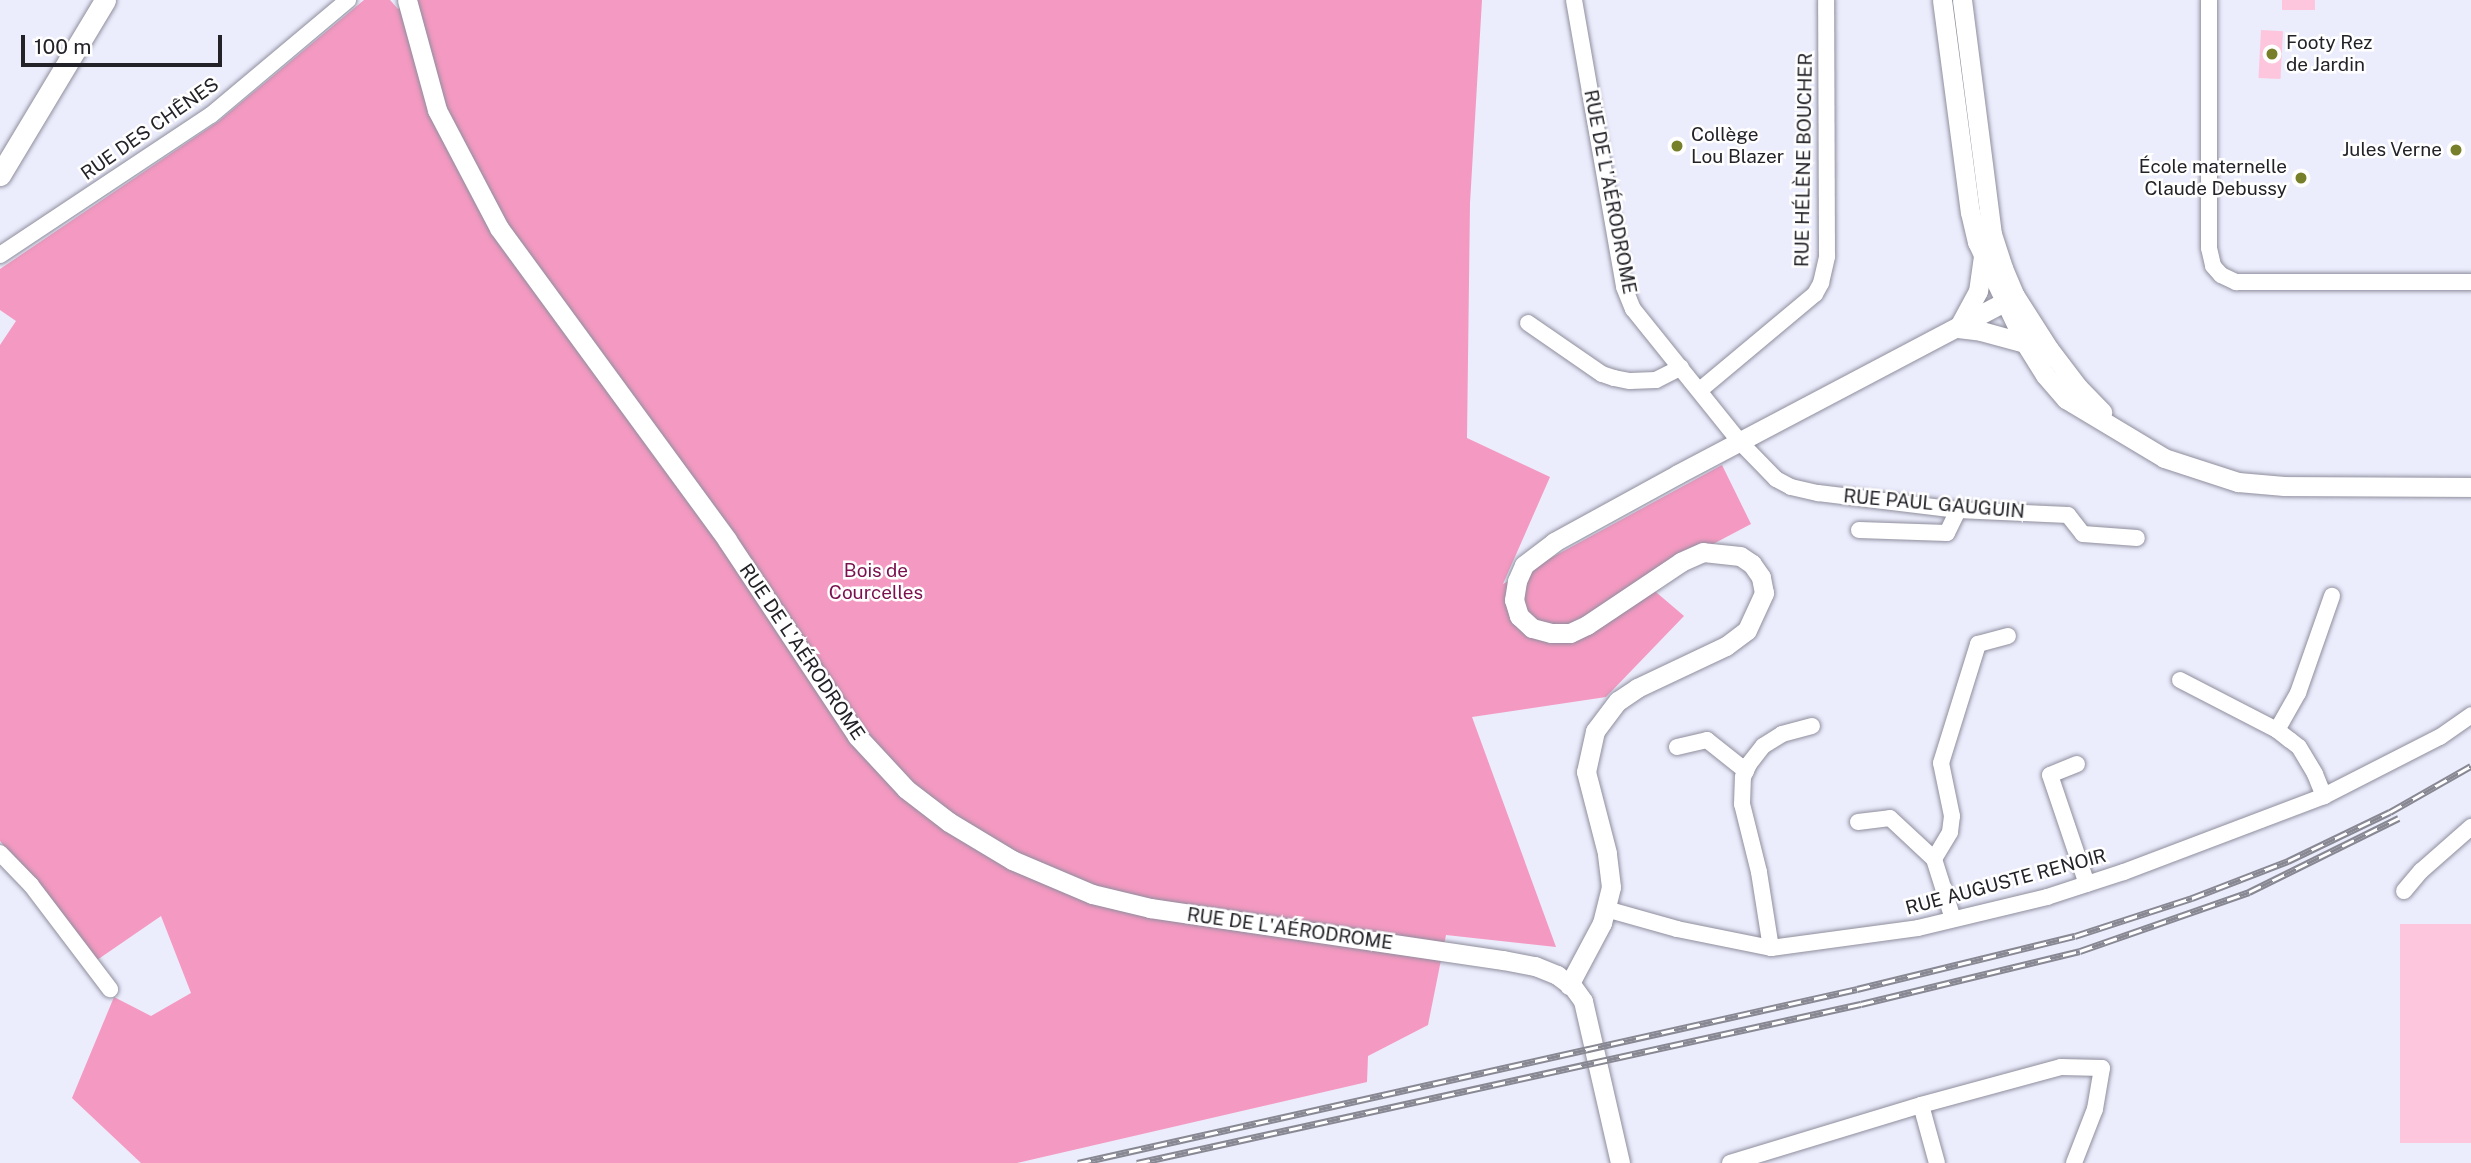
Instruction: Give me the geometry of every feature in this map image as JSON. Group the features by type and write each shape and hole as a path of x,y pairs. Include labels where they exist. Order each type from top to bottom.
{"main road":[{"path":"0,175 105,0"}],"street":[{"name":"RUE DES CHÊNES","path":"0,255 211,115 348,0"},
{"name":"RUE DE L'AÉRODROME","path":"407,0 437,110 499,228 727,540 857,736 915,796 1012,860 1092,894 1177,912 1503,960 1546,970 1569,985"},
{"name":"RUE DE L'AÉRODROME","path":"1574,0 1624,287 1633,309 1740,442"},
{"name":"RUE HÉLÈNE BOUCHER","path":"1700,390 1815,294 1821,283 1827,256 1826,0"},
{"path":"1942,0 1970,212 1983,255 2010,300 2078,387 2127,438"},
{"path":"1962,0 1992,234 2025,343 2045,375 2066,398 2127,438 2164,458 2238,482 2284,486 2471,487"},
{"path":"2209,0 2209,248 2213,266 2221,275 2236,282 2471,282"},
{"path":"1958,328 1978,291 1983,255"},
{"path":"1620,1163 1583,1001 1569,985 1602,923 1611,887 1610,870 1586,772 1595,731 1618,701 1637,688 1726,646 1747,630 1764,593 1761,577 1752,564 1740,556 1703,552 1681,562 1570,633 1551,633 1532,628 1519,616 1514,600 1524,565 1545,548 1678,474 2010,300"},
{"path":"1528,323 1602,374 1614,378 1630,381 1656,380 1681,367"},
{"path":"1958,328 2025,343"},
{"name":"RUE PAUL GAUGUIN","path":"1740,442 1776,479 1791,487 1958,510 2068,515 2083,534 2137,538"},
{"path":"1858,530 1947,533 1958,510"},
{"path":"2277,730 2298,693 2332,596"},
{"path":"1934,859 1950,832 1952,816 1941,763 1978,644 2008,636"},
{"path":"2180,680 2277,730 2299,747 2324,796"},
{"name":"RUE AUGUSTE RENOIR","path":"1606,909 1677,929 1771,948 1918,928 2087,884 2324,796 2440,737 2471,715"},
{"path":"1771,948 1764,897 1742,804 1746,771 1763,746 1782,734 1812,726"},
{"path":"1677,747 1707,740 1746,771"},
{"path":"2077,764 2050,775 2087,884"},
{"path":"1858,822 1890,818 1934,859 1952,919"},
{"path":"2404,891 2429,864 2471,827"},
{"path":"0,853 31,885 110,989"},
{"path":"1730,1163 1920,1105 2061,1067 2102,1068 2095,1109 2074,1163"},
{"path":"1920,1105 1937,1163"}],"shaded area":[{"path":"2282,0 2315,0 2315,10 2282,10"},
{"name":"Footy Rez de Jardin","path":"2261,30 2283,31 2280,79 2258,78"},
{"path":"2400,924 2471,924 2471,1143 2400,1143"}],"green space":[{"name":"Bois de Courcelles","path":"364,0 390,0 398,9 408,0 1482,0 1470,203 1467,438 1550,477 1503,584 1722,465 1751,524 1643,581 1684,616 1606,697 1472,717 1556,947 1446,935 1428,1025 1368,1056 1367,1082 1017,1163 141,1163 72,1098 114,997 151,1016 191,993 161,916 97,960 0,841 0,345 16,321 0,310 0,269 219,121"}],"railway":[{"path":"1078,1163 1857,989 2075,936 2192,898 2288,861 2390,812 2471,766"},
{"path":"1137,1163 1861,1004 2080,951 2249,892 2399,818"}],"place":[{"name":"Footy Rez de Jardin","path":"2272,54"},
{"name":"Collège Lou Blazer","path":"1677,146"},
{"name":"Jules Verne","path":"2456,150"},
{"name":"École maternelle Claude Debussy","path":"2301,178"}]}
